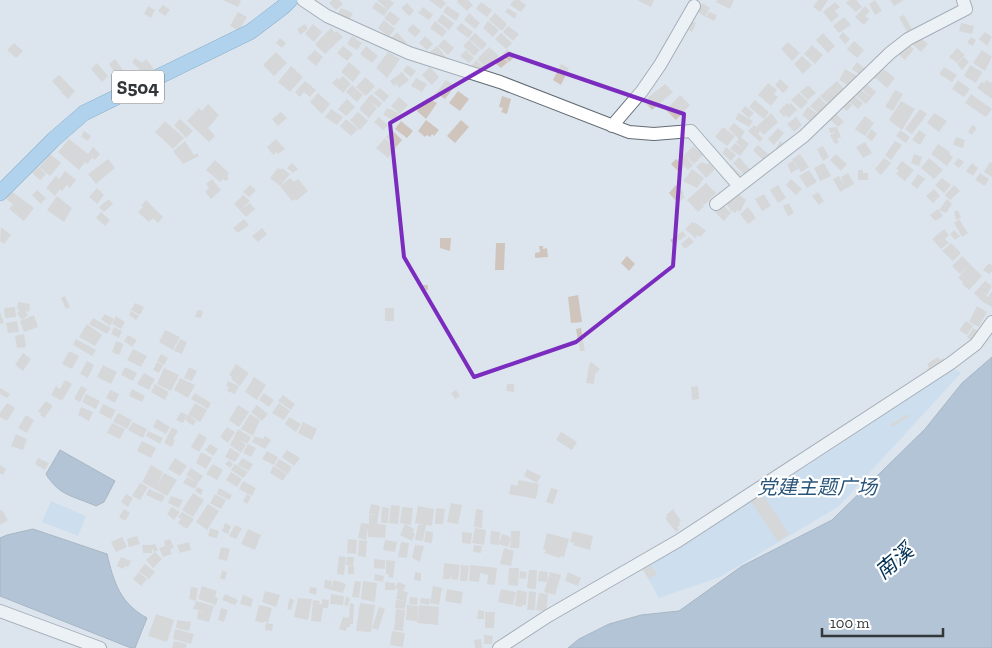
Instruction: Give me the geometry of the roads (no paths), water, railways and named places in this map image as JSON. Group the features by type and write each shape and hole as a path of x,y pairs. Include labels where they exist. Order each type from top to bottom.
{"main road":[{"name":"S504","path":"0,193 54,139 84,113 250,32 290,0"}],"street":[{"path":"303,0 327,16 409,52 500,82 629,132 654,134 690,131 739,186"},
{"path":"716,204 804,136 890,53 908,39 966,9 964,0"},
{"path":"612,126 642,91 660,65 694,6"},
{"path":"499,648 548,616 678,541 952,363 976,344 992,322"},
{"path":"0,611 100,648"}],"water":[{"name":"南溪","path":"992,357 992,648 568,648 579,639 609,624 641,615 679,611 742,566 832,520 925,429 962,383"},
{"path":"60,450 115,481 104,502 96,506 56,487 46,474"},
{"path":"33,529 107,554 112,574 124,599 130,606 147,618 135,648 0,596 0,538"}],"park label":[{"name":"党建主题广场","path":"817,487"}]}
